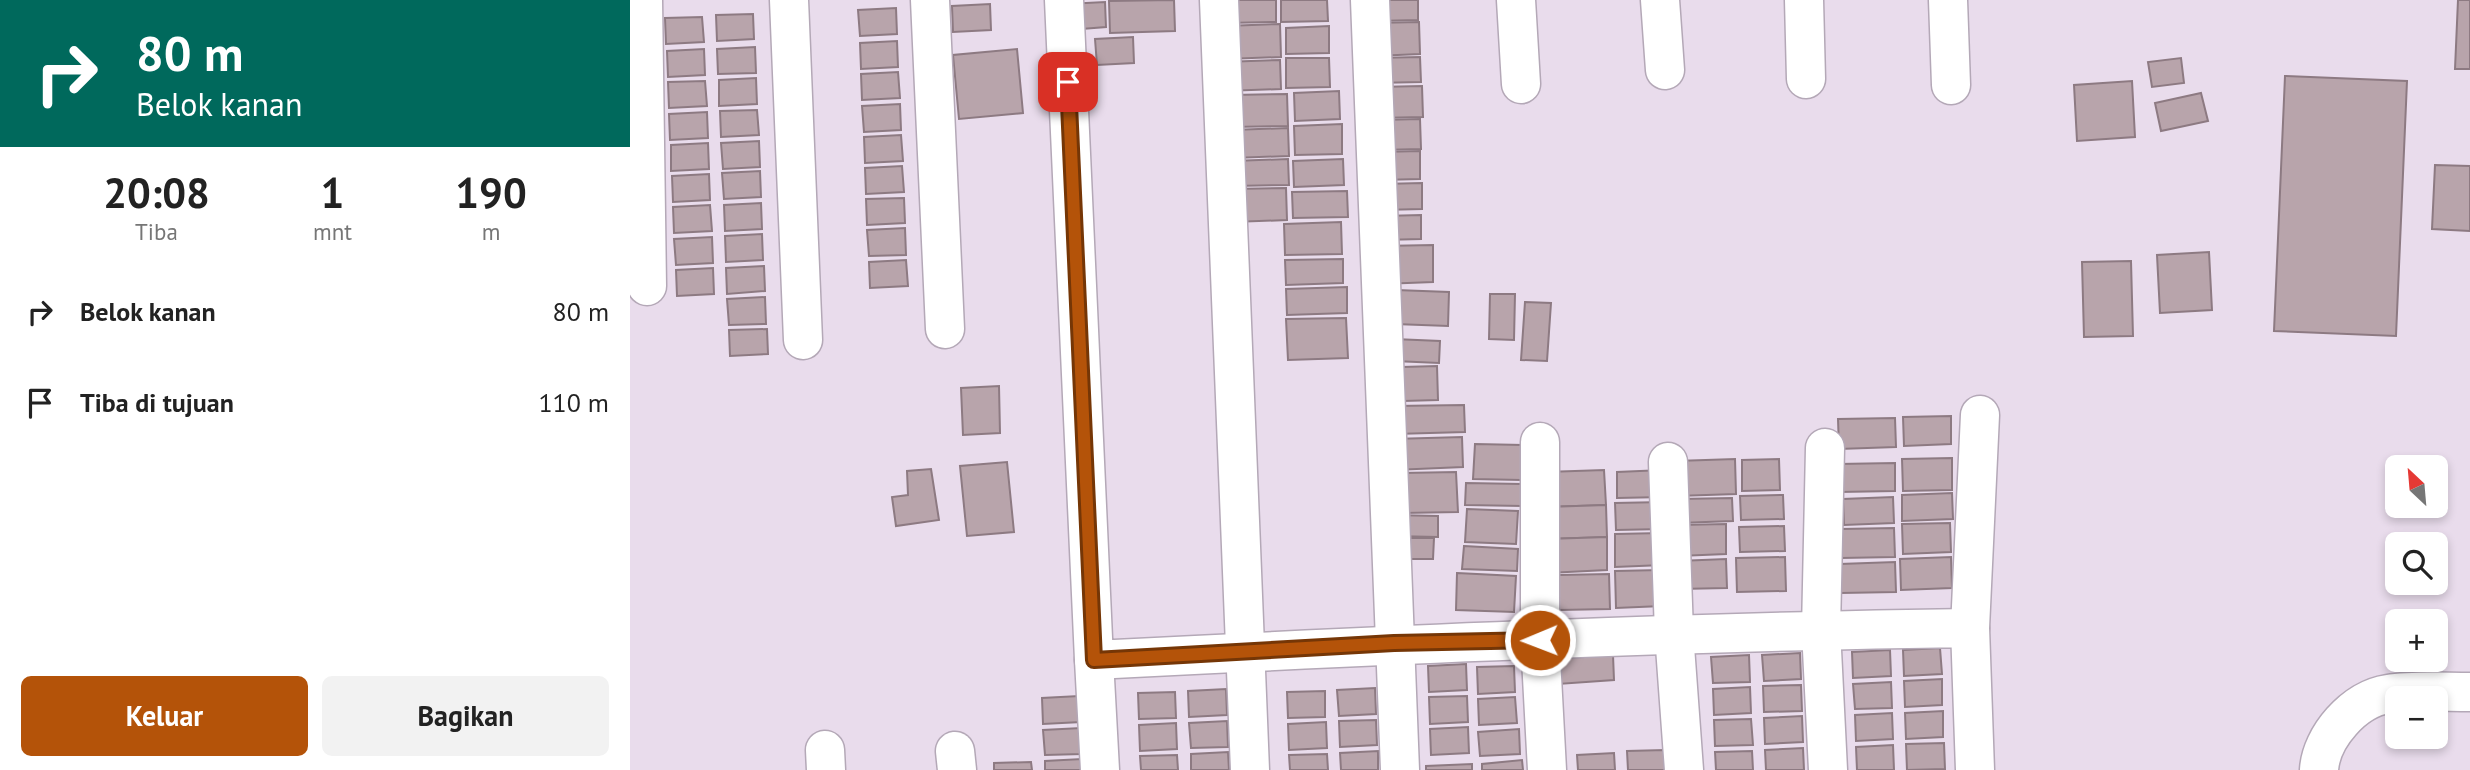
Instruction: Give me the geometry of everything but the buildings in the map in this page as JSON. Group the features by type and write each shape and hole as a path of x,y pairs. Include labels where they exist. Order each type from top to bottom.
{"street":[{"path":"643,0 647,286"},
{"path":"789,0 803,340"},
{"path":"930,0 945,329"},
{"path":"1064,0 1100,770"},
{"path":"1219,0 1250,770"},
{"path":"1370,0 1400,770"},
{"path":"1516,0 1521,84"},
{"path":"1660,0 1665,70"},
{"path":"1804,0 1806,79"},
{"path":"1948,0 1951,85"},
{"path":"1975,770 1970,628 1980,415"},
{"path":"1540,442 1540,640 1547,770"},
{"path":"1825,448 1821,630 1828,770"},
{"path":"1668,462 1674,633 1684,770"},
{"path":"1094,660 1394,643 1540,640 1674,633 1970,628"},
{"path":"2319,770 2327,739 2359,708 2385,694 2470,692"}],"route":[{"path":"1068,82 1094,660 1394,643 1540,640"}]}
